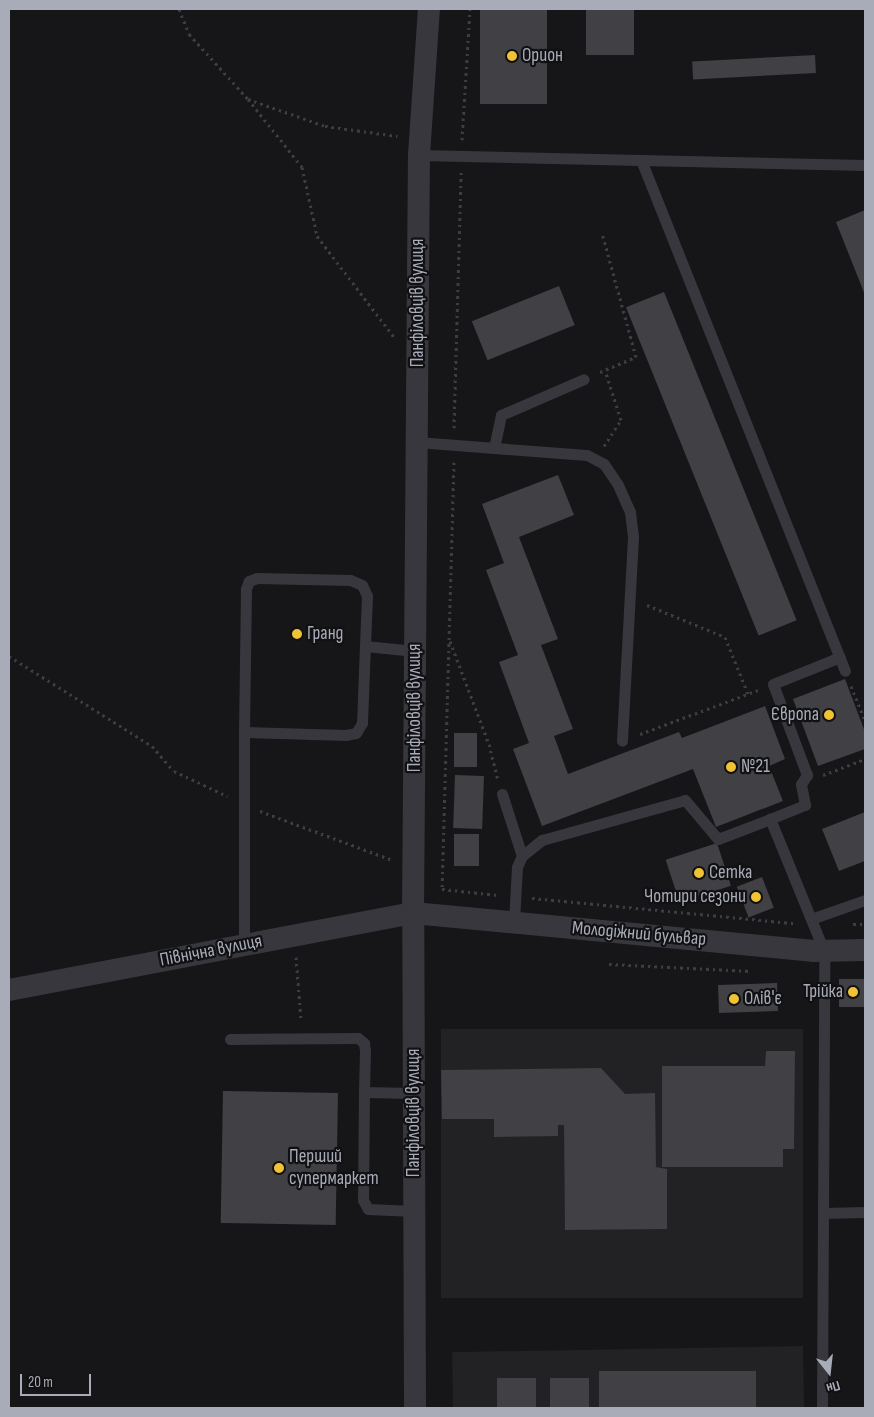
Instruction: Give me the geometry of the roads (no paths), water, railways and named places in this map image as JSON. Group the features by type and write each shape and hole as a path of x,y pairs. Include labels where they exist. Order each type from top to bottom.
{"street":[{"name":"Панфіловців вулиця","path":"414,1408 413,913 417,368 420,147 429,9"},
{"name":"Північна вулиця","path":"9,990 413,913"},
{"name":"Молодіжний бульвар","path":"413,913 824,951 865,950"}],"lane":[{"path":"420,147 641,160 865,165"},
{"path":"641,160 845,671"},
{"path":"494,448 501,415 584,379"},
{"path":"417,442 587,455 604,464 618,485 630,512 633,537 622,741"},
{"path":"244,732 345,735 356,732 362,722 367,596 362,585 350,580 257,578 249,581 246,589 244,732 244,945"},
{"path":"365,646 415,651"},
{"path":"514,922 517,867 522,856 542,840 685,800 718,838 805,805 801,784 807,775 772,684 840,657"},
{"path":"502,794 522,856"},
{"path":"770,819 824,951 822,1408"},
{"path":"812,922 865,900"},
{"path":"230,1039 358,1038 364,1043 363,1200 368,1209 414,1211"},
{"path":"364,1092 414,1093"},
{"path":"823,1212 865,1212"}],"place":[{"name":"Орион","path":"512,56"},
{"name":"Гранд","path":"297,634"},
{"name":"Європа","path":"829,715"},
{"name":"№21","path":"731,767"},
{"name":"Сетка","path":"699,873"},
{"name":"Чотири сезони","path":"756,897"},
{"name":"Трійка","path":"853,992"},
{"name":"Олів'є","path":"734,999"},
{"name":"Перший супермаркет","path":"279,1168"}]}
